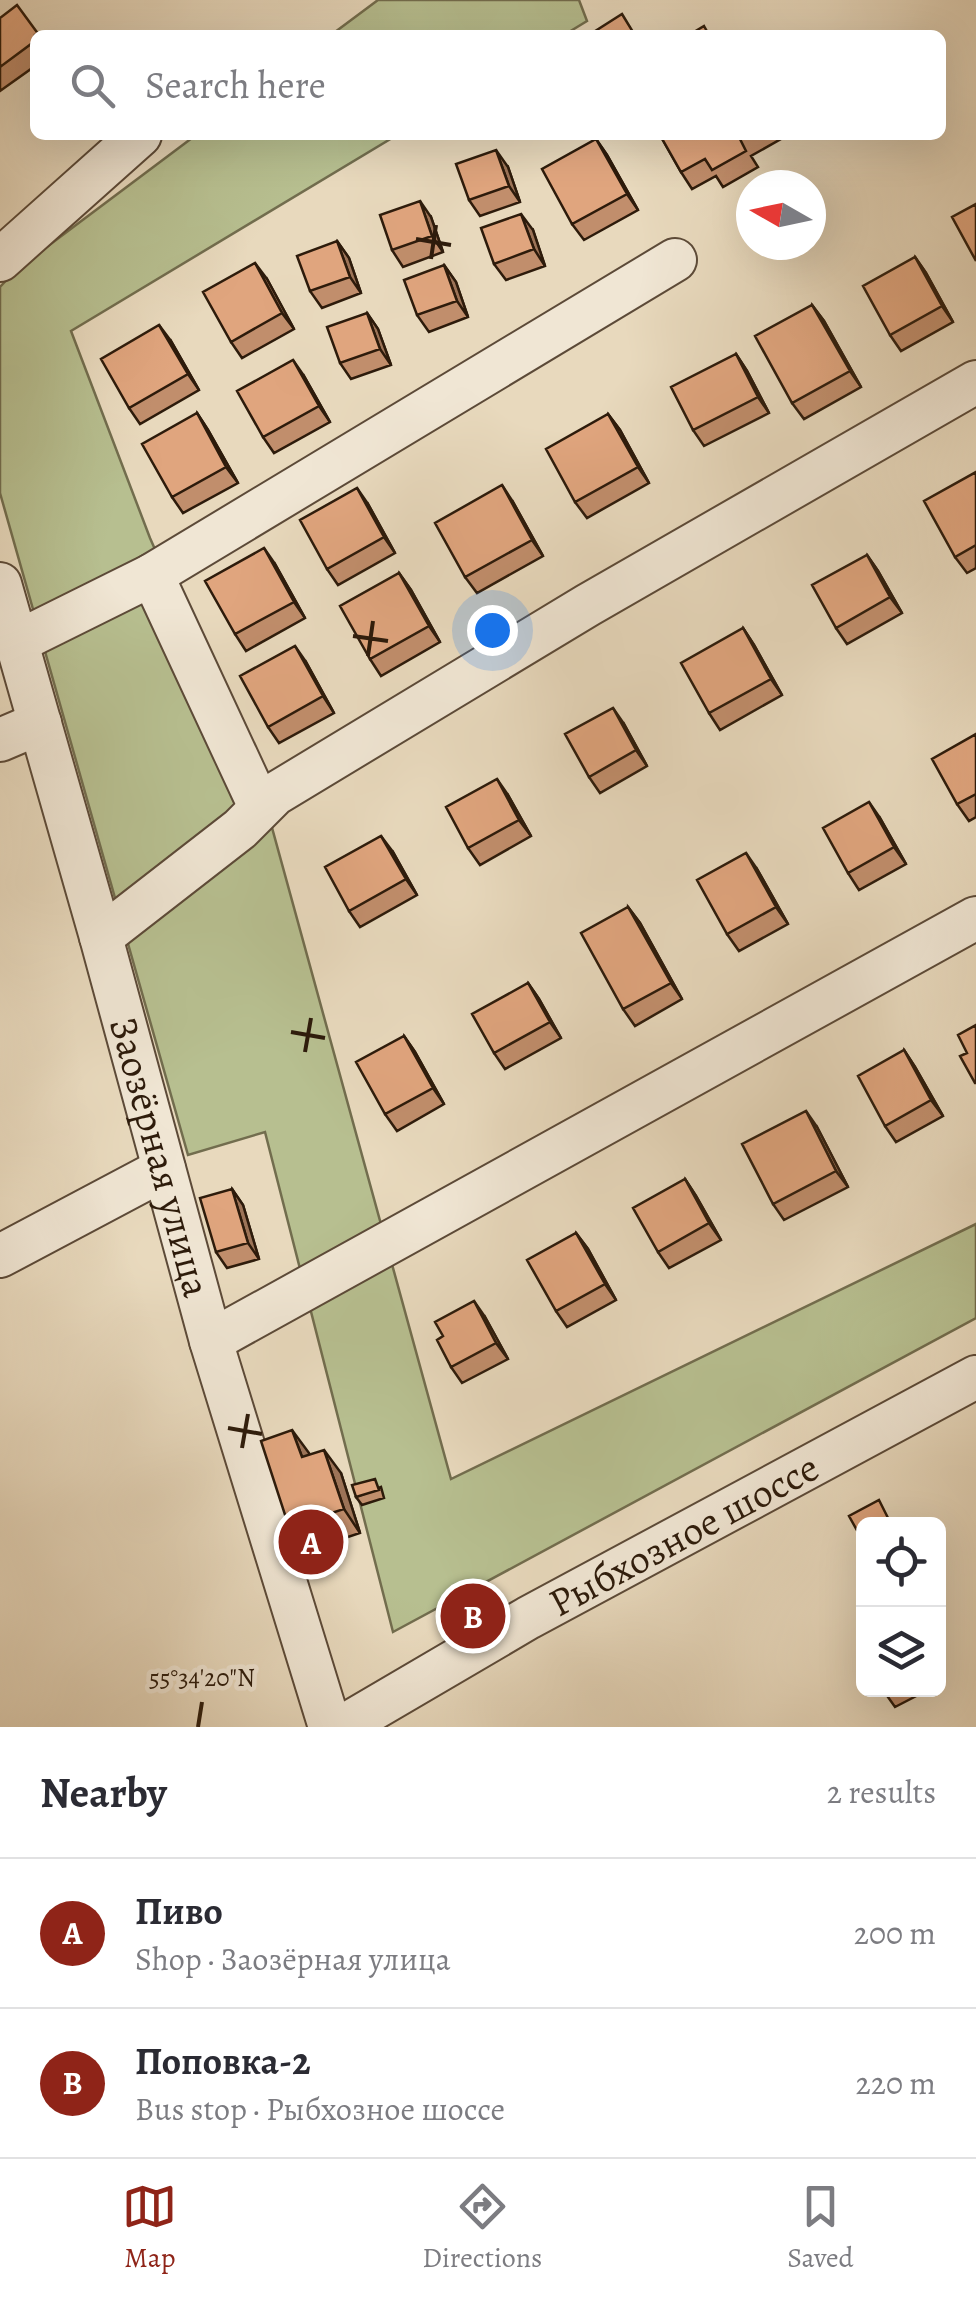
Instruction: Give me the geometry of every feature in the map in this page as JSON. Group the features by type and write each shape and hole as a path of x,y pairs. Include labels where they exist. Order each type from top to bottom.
{"street":[{"path":"0,260 134,140"},
{"path":"19,641 152,575 675,260"},
{"path":"102,937 240,829 275,794 588,605 976,382"},
{"path":"152,575 260,807"},
{"name":"Заозёрная улица","path":"0,584 102,937 211,1342 330,1727"},
{"path":"0,740 40,723"},
{"path":"211,1342 976,918"},
{"path":"0,1256 164,1169"},
{"name":"Рыбхозное шоссе","path":"342,1727 528,1618 976,1377"}],"green space":[{"path":"378,0 579,0 587,21 572,30 338,30"},
{"path":"189,140 389,140 71,331 150,538 263,795 451,1479 976,1224 976,1318 393,1632 265,1132 188,1155 0,493 0,287 16,270"}],"building":[{"path":"17,5 35,30 30,30 30,45 0,67 0,18"},
{"path":"622,14 632,30 597,30"},
{"path":"597,140 627,194 572,224 542,169"},
{"path":"663,140 740,140 746,151 712,170 705,159 681,172"},
{"path":"496,150 509,186 469,200 456,164"},
{"path":"420,201 432,236 392,250 380,215"},
{"path":"976,204 976,261 952,217"},
{"path":"521,214 534,249 494,264 481,228"},
{"path":"337,241 350,277 310,291 297,256"},
{"path":"915,257 942,306 890,335 863,286"},
{"path":"255,263 282,313 231,342 203,292"},
{"path":"444,265 457,301 417,315 404,280"},
{"path":"812,305 850,371 792,403 755,336"},
{"path":"367,313 380,349 340,363 327,327"},
{"path":"159,325 188,374 129,408 101,359"},
{"path":"736,354 758,397 693,430 671,387"},
{"path":"293,360 319,406 263,437 237,391"},
{"path":"197,413 226,467 172,497 142,444"},
{"path":"608,414 638,467 575,502 546,449"},
{"path":"976,472 976,545 955,557 924,501"},
{"path":"502,485 532,540 465,577 435,523"},
{"path":"357,488 384,537 327,569 300,520"},
{"path":"264,548 294,602 235,634 205,581"},
{"path":"867,555 890,597 836,628 812,585"},
{"path":"399,573 429,626 370,659 340,606"},
{"path":"743,628 771,679 709,713 681,663"},
{"path":"295,646 323,696 268,727 240,676"},
{"path":"613,708 636,750 589,777 565,734"},
{"path":"976,734 976,794 957,804 932,759"},
{"path":"497,779 519,820 468,848 446,807"},
{"path":"869,802 894,847 848,873 823,828"},
{"path":"381,836 406,879 349,911 325,867"},
{"path":"746,853 776,907 727,934 697,880"},
{"path":"628,907 671,983 623,1009 581,933"},
{"path":"528,983 550,1022 494,1053 472,1014"},
{"path":"976,1025 975,1083 960,1056 967,1053 958,1035"},
{"path":"404,1036 433,1088 385,1114 356,1062"},
{"path":"904,1050 931,1100 885,1126 858,1076"},
{"path":"806,1111 836,1171 773,1204 742,1144"},
{"path":"685,1179 709,1223 658,1252 633,1208"},
{"path":"232,1189 248,1243 216,1252 200,1198"},
{"path":"576,1233 605,1284 556,1311 527,1260"},
{"path":"474,1301 496,1343 451,1367 437,1340 443,1336 435,1322"},
{"path":"292,1430 302,1457 324,1450 344,1509 289,1527 261,1441"},
{"path":"375,1479 379,1490 356,1497 352,1485"},
{"path":"879,1500 888,1517 856,1517 856,1529 849,1516"}],"place":[{"name":"Пиво","path":"311,1542"},
{"name":"Поповка-2","path":"473,1616"}]}
